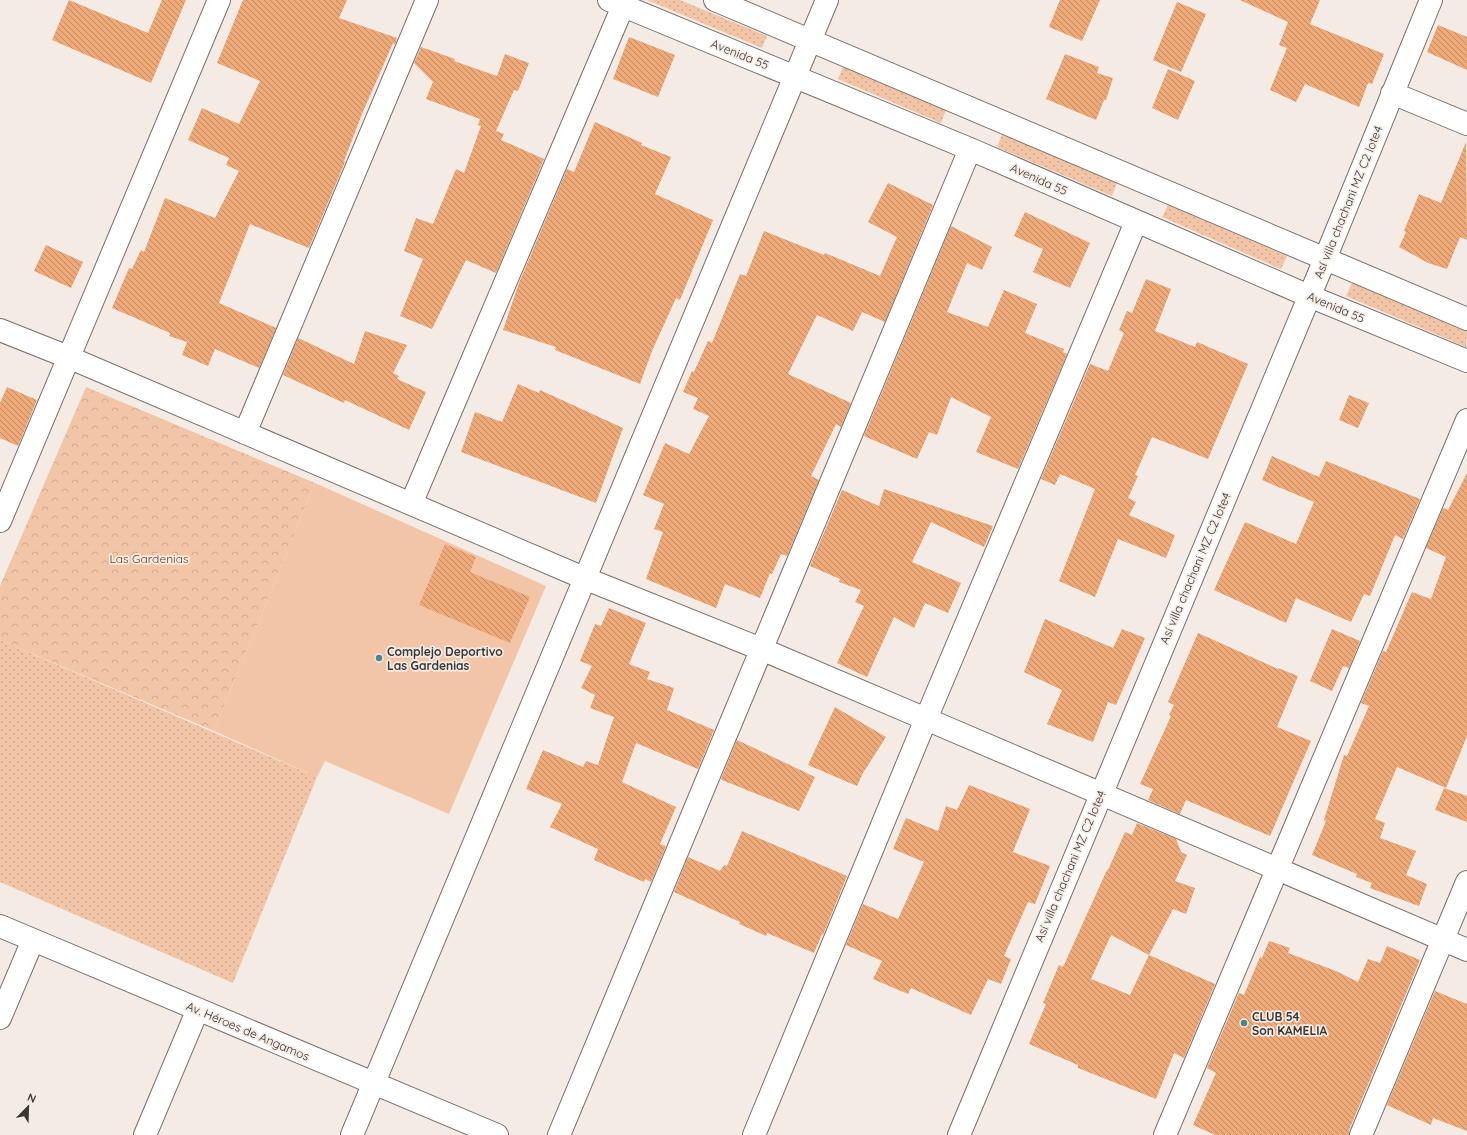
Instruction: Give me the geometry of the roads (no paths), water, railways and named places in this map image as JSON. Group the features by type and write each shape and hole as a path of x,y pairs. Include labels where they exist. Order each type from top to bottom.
{"street":[{"path":"0,521 219,0"},
{"path":"245,433 427,0"},
{"path":"715,0 1467,319"},
{"path":"352,1135 827,0"},
{"name":"Así villa chachani MZ C2 lote4","path":"959,1135 1100,794 1325,259 1431,0"},
{"path":"411,504 616,3"},
{"name":"Avenida 55","path":"616,3 970,149 1309,296 1467,361"},
{"path":"1392,93 1467,124"},
{"path":"559,1135 970,149"},
{"path":"754,1135 926,719 1136,222"},
{"path":"0,330 68,357 584,578 926,719 1467,950"},
{"path":"1165,1135 1467,420"},
{"path":"1361,1135 1467,882"},
{"name":"Av. Héroes de Angamos","path":"0,926 497,1135"},
{"path":"0,1018 33,940"},
{"path":"145,1135 198,1009"}],"place":[{"name":"Complejo Deportivo Las Gardenias","path":"379,658"},
{"name":"CLUB 54 Son KAMELIA","path":"1244,1023"}],"park label":[{"name":"Las Gardenias","path":"149,558"}]}
